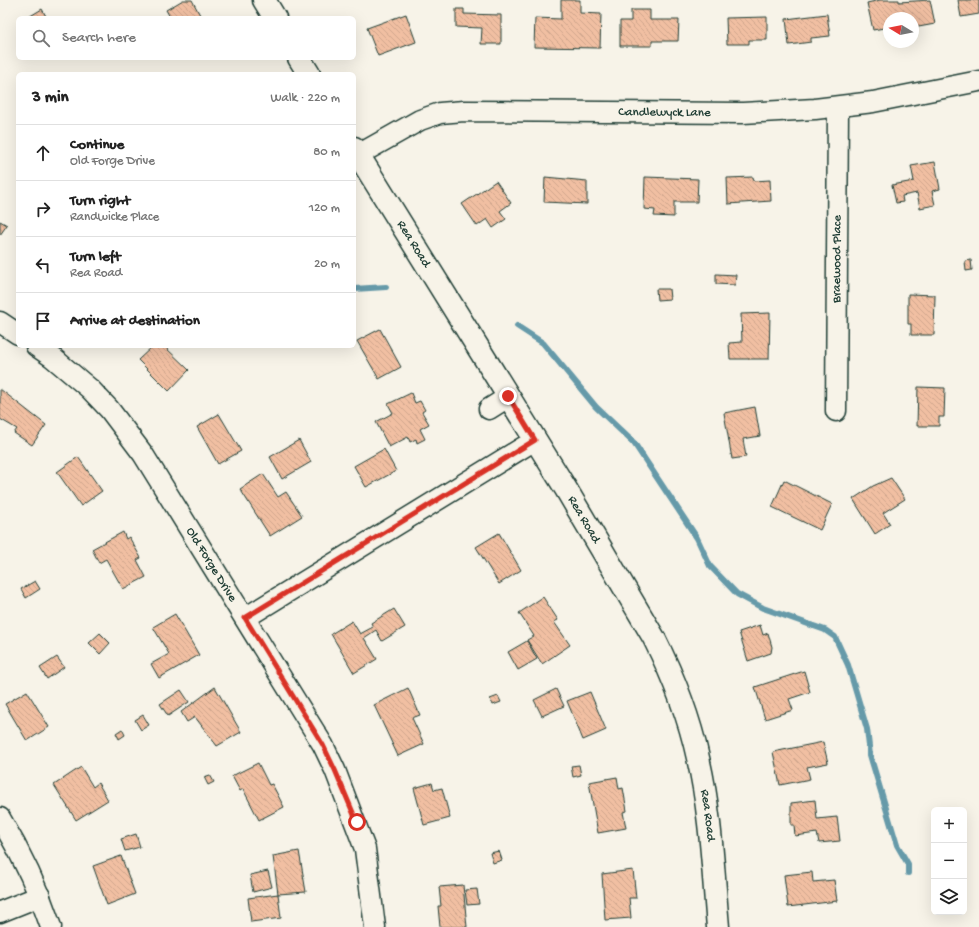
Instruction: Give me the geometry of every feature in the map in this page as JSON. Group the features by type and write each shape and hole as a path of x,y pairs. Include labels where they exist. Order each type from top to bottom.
{"main road":[{"path":"264,0 274,16"},
{"path":"301,60 308,72"},
{"name":"Rea Road","path":"356,152 535,440 654,638 676,685 699,759 706,805 718,927"}],"street":[{"name":"Candlewyck Lane","path":"356,152 420,120 440,113 472,111 743,114 873,102 979,81"},
{"name":"Braewood Place","path":"836,411 838,106"},
{"path":"0,322 16,333"},
{"name":"Old Forge Drive","path":"39,348 90,389 109,409 143,454 323,745 335,770 365,849 375,927"},
{"path":"489,408 508,396"},
{"path":"245,618 535,440"},
{"path":"0,818 18,848 40,896 51,927"},
{"path":"0,912 40,896"}],"building":[{"path":"183,0 192,0 200,15 169,16 166,10"},
{"path":"561,0 580,0 580,13 601,14 600,48 534,47 535,18 561,19"},
{"path":"880,0 899,0 899,2 930,0 935,24 919,27 919,12 883,12 883,28 873,30 867,3"},
{"path":"958,0 979,0 979,14 961,17"},
{"path":"42,9 46,16 30,16"},
{"path":"456,9 464,9 464,14 501,15 501,44 481,44 482,28 456,27"},
{"path":"631,10 650,10 650,20 679,20 678,41 652,41 652,46 620,46 620,21 631,21"},
{"path":"406,14 416,42 378,56 367,28"},
{"path":"827,14 830,36 811,38 811,42 789,45 786,19"},
{"path":"767,17 767,40 749,40 749,44 727,44 726,18"},
{"path":"935,162 940,189 932,191 935,205 920,208 917,193 902,196 903,202 896,203 892,185 914,181 911,166"},
{"path":"545,177 587,181 587,204 544,202"},
{"path":"645,177 698,179 697,202 674,202 674,217 654,216 655,210 644,209"},
{"path":"753,177 754,181 770,180 771,201 728,204 727,178"},
{"path":"496,181 511,203 500,211 506,219 493,228 487,219 477,226 462,204"},
{"path":"0,221 7,225 0,235"},
{"path":"971,260 972,270 966,271 965,261"},
{"path":"716,274 736,275 735,285 716,284"},
{"path":"656,289 669,289 670,299 657,300"},
{"path":"908,294 935,295 934,335 911,335 911,324 908,324"},
{"path":"770,313 769,359 730,359 729,343 742,342 741,314"},
{"path":"380,329 401,367 379,379 357,341"},
{"path":"151,348 166,348 189,370 169,391 138,360"},
{"path":"918,387 945,388 944,417 939,417 939,426 917,426"},
{"path":"0,389 46,425 32,445 14,433 17,429 0,419"},
{"path":"411,393 415,403 420,401 425,410 422,412 429,424 420,429 425,439 417,443 416,439 410,442 408,437 389,447 376,422 393,413 388,404"},
{"path":"755,407 760,436 743,439 746,457 732,459 724,413"},
{"path":"219,414 241,451 218,464 197,427"},
{"path":"299,440 311,462 282,479 270,457"},
{"path":"384,449 396,471 366,487 354,466"},
{"path":"78,457 102,491 81,506 57,472"},
{"path":"263,474 278,497 286,492 302,516 270,536 240,489"},
{"path":"891,478 905,499 883,513 890,524 875,534 853,499 873,486"},
{"path":"784,480 832,504 820,530 772,507"},
{"path":"123,532 126,539 129,537 141,558 137,560 146,577 123,589 106,559 99,563 92,549"},
{"path":"499,533 521,570 499,584 476,547"},
{"path":"35,581 40,589 26,598 21,589"},
{"path":"543,597 558,620 554,622 570,645 542,664 527,640 534,636 519,613"},
{"path":"394,609 405,627 382,641 376,630 364,638 377,659 354,673 331,634 352,621 360,634 373,627 371,623"},
{"path":"175,614 199,655 159,678 151,664 169,654 153,627"},
{"path":"760,625 763,635 768,633 772,647 771,653 748,661 739,632"},
{"path":"100,633 110,643 100,654 89,643"},
{"path":"527,641 537,659 518,670 508,652"},
{"path":"57,657 64,667 47,679 40,668"},
{"path":"804,671 810,692 789,699 793,710 765,719 755,687"},
{"path":"215,687 241,732 217,746 195,717 187,722 181,712"},
{"path":"408,688 420,715 412,718 424,744 398,756 374,705"},
{"path":"556,689 564,706 542,716 534,700"},
{"path":"181,690 189,702 168,716 160,704"},
{"path":"27,691 49,727 27,741 5,704"},
{"path":"590,692 606,730 583,740 567,701"},
{"path":"498,696 501,702 493,705 490,699"},
{"path":"143,715 149,725 141,730 135,720"},
{"path":"122,729 125,735 119,739 116,733"},
{"path":"823,742 828,763 807,767 810,779 780,785 773,752"},
{"path":"258,763 269,785 272,784 284,807 259,820 243,789 240,791 232,776"},
{"path":"579,765 581,775 573,777 571,766"},
{"path":"81,767 93,787 98,783 108,800 76,820 54,785"},
{"path":"210,775 214,782 208,785 204,777"},
{"path":"617,777 619,789 623,788 627,811 623,812 626,828 598,833 589,782"},
{"path":"432,783 434,790 442,788 450,818 424,825 414,788"},
{"path":"815,800 817,819 837,817 840,841 819,843 817,833 795,836 794,825 791,825 791,803"},
{"path":"136,834 140,847 125,851 121,839"},
{"path":"299,851 306,892 278,894 273,856"},
{"path":"499,851 502,860 493,863 490,853"},
{"path":"121,856 135,894 107,905 93,866"},
{"path":"633,870 636,898 629,898 631,918 605,920 602,874"},
{"path":"268,871 272,887 253,892 250,875"},
{"path":"812,872 813,882 834,880 837,901 788,907 784,875"},
{"path":"463,885 467,927 440,927 438,906 441,906 439,887"},
{"path":"477,889 479,904 467,905 465,890"},
{"path":"278,894 281,918 251,922 248,898"}],"waterway":[{"path":"356,289 386,287"},
{"path":"517,326 543,343 596,407 634,443 697,538 710,566 737,594 763,608 825,630 835,637 848,665 867,729 870,755 897,845 908,864 908,873"}],"route":[{"path":"357,822 323,745 245,618 535,440 508,396"}]}
